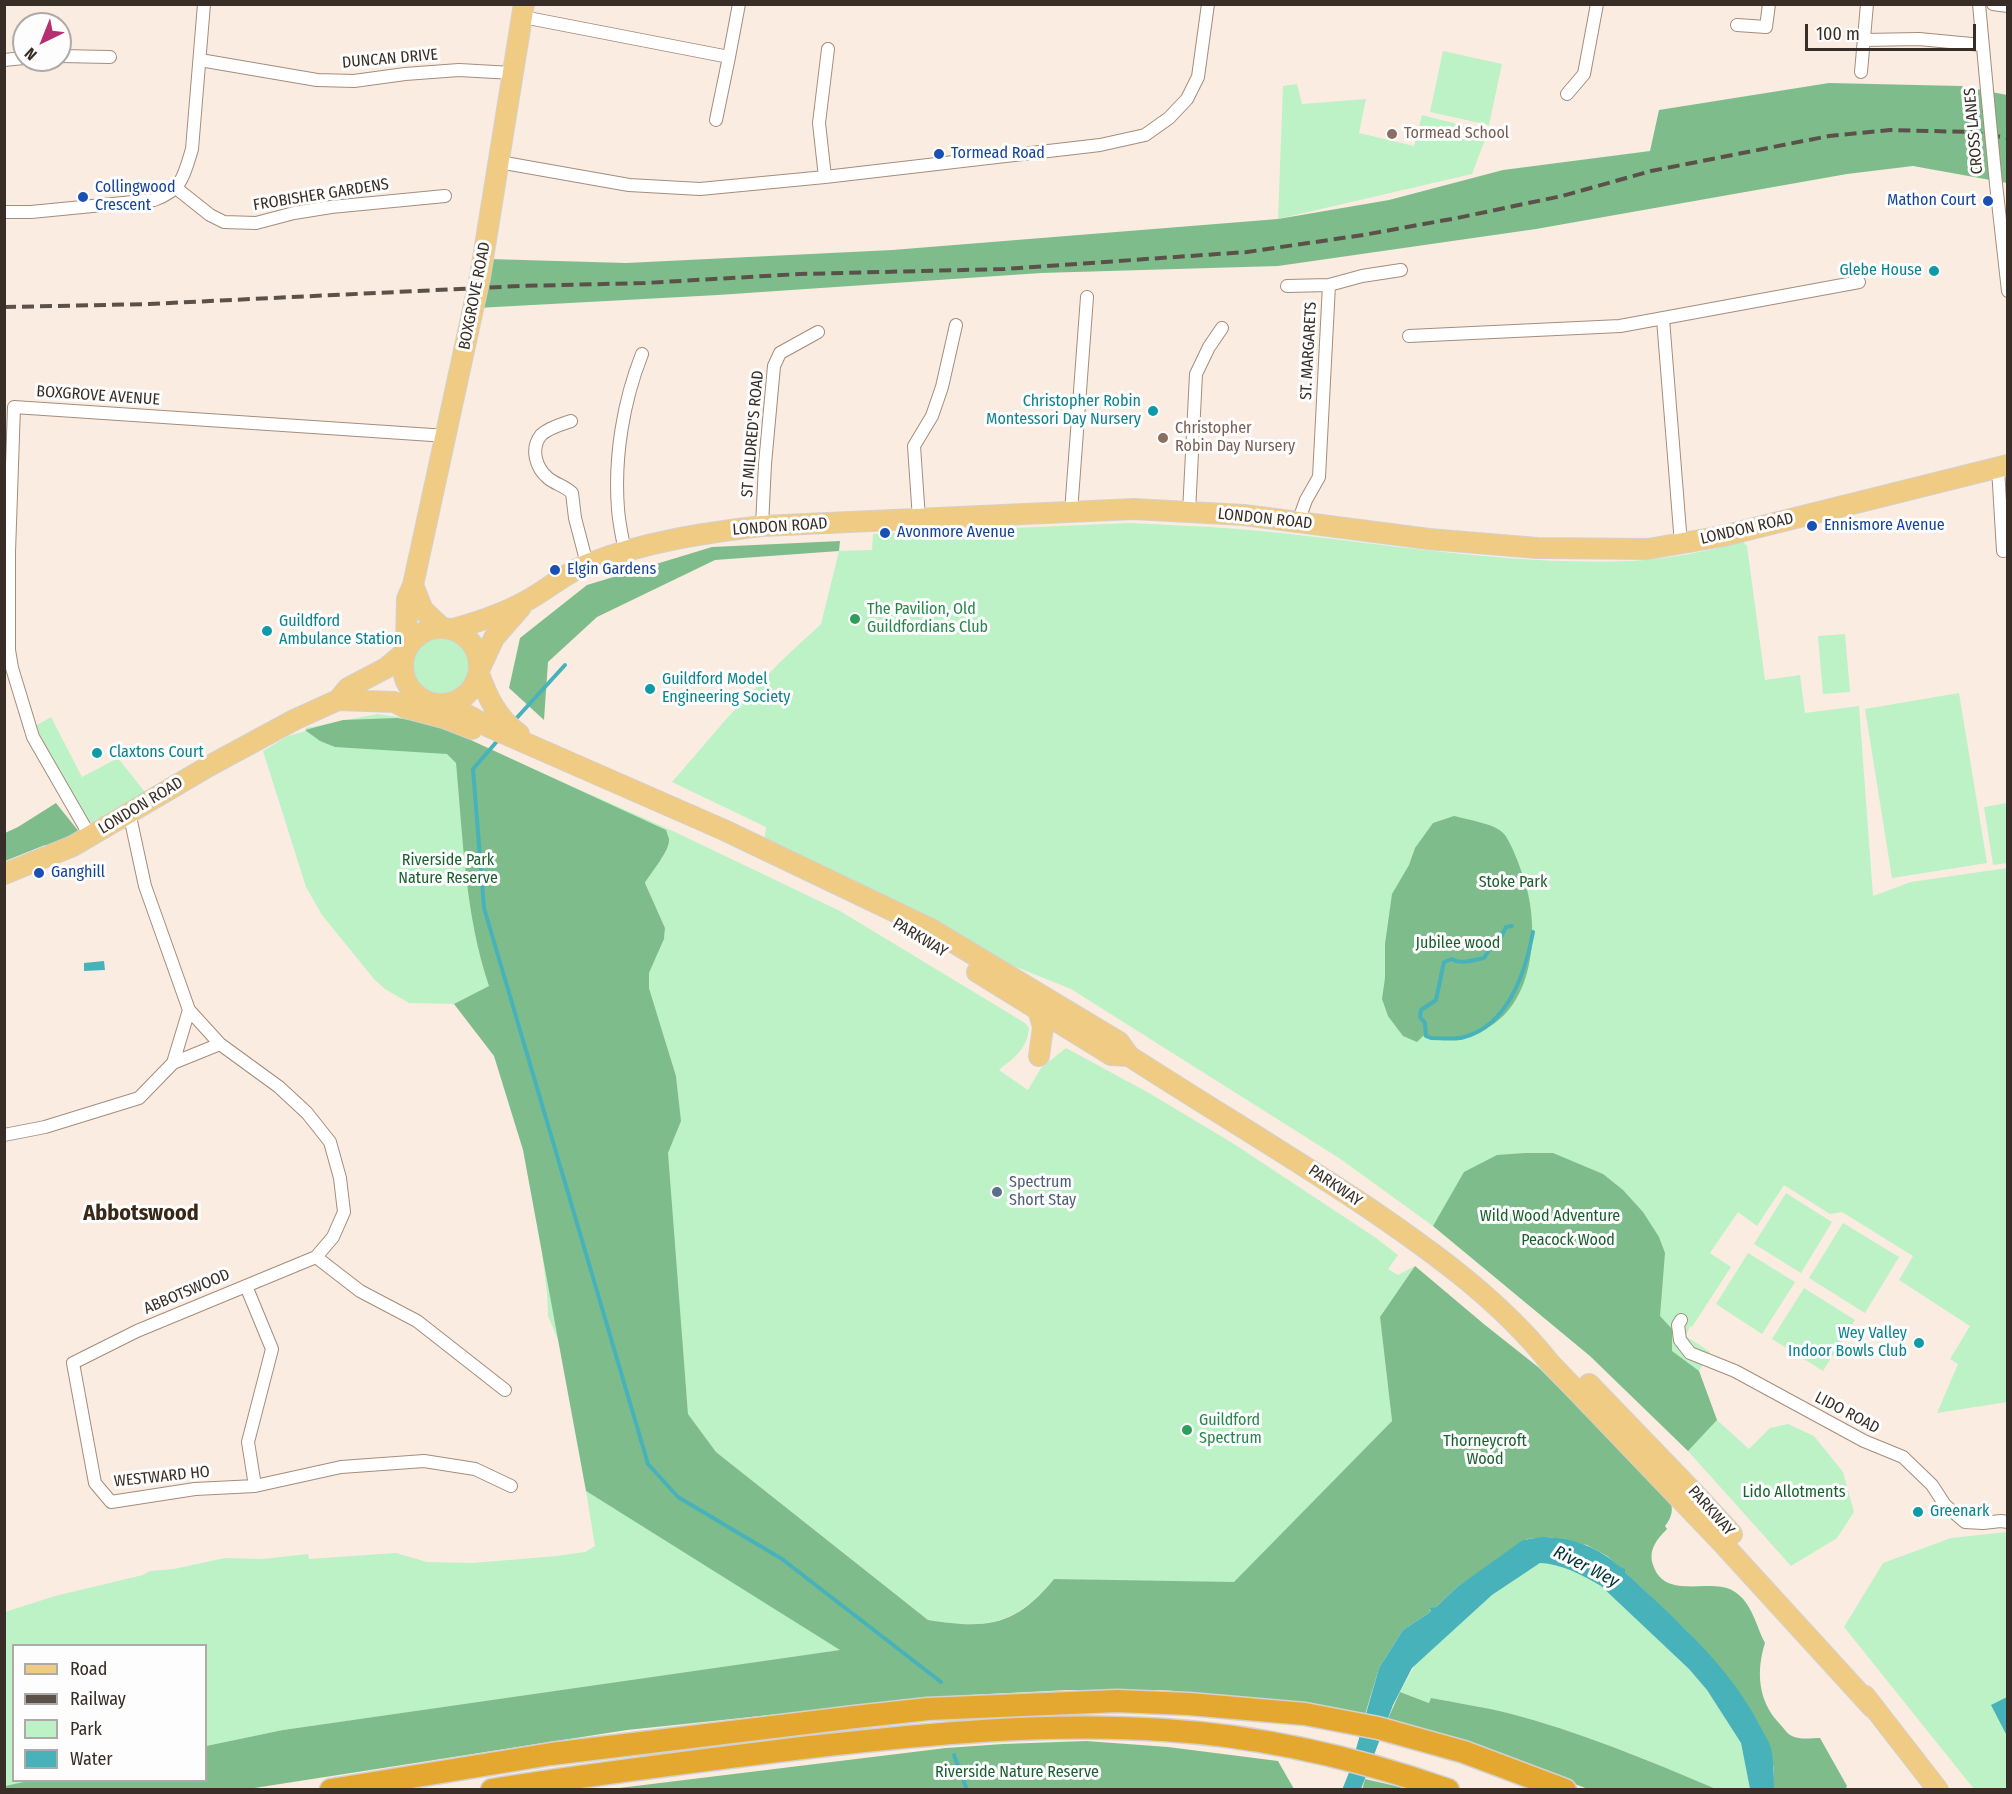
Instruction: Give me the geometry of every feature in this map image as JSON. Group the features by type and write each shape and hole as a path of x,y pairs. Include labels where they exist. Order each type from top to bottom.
{"highway":[{"path":"331,1790 600,1748 928,1709 1117,1701 1305,1714 1339,1724 1464,1752 1565,1790"},
{"path":"492,1790 605,1773 866,1741 1004,1730 1097,1728 1165,1730 1229,1737 1295,1748 1398,1773 1448,1790"},
{"path":"1406,1740 1527,1790"}],"main road":[{"name":"BOXGROVE ROAD","path":"405,651 407,599 413,585 447,436 478,286 524,11"},
{"name":"LONDON ROAD","path":"447,628 484,620 527,601 565,575 586,564 625,551 707,533 762,526 1134,509 1244,515 1429,539 1537,548 1648,549 1734,533 2003,466"},
{"path":"413,585 423,610 447,628 464,635 473,644 478,656 479,671 493,707 509,727 560,757"},
{"name":"LONDON ROAD","path":"479,671 497,634 527,601"},
{"path":"338,700 348,688 386,668 405,651 417,635 428,629 447,628"},
{"path":"405,651 402,670 406,683 414,694 426,702"},
{"path":"338,700 394,702 408,698 437,705 448,704 461,699 471,691 479,671"},
{"name":"LONDON ROAD","path":"4,873 54,854 90,836 294,720 338,700"},
{"path":"394,702 406,708 444,718 560,757"},
{"path":"448,704 489,727 560,757"},
{"name":"PARKWAY","path":"560,757 715,826 931,928 1119,1042 1129,1056 1311,1170 1401,1230 1447,1264 1528,1336 1550,1363 1718,1538 1872,1707 1938,1790"},
{"name":"PARKWAY","path":"805,869 1111,1054 1129,1056"},
{"path":"1038,1010 1043,1034 1039,1056"}],"street":[{"path":"4,212 31,212 154,200 169,195 176,188 186,170 192,149 204,4"},
{"path":"716,120 739,4"},
{"path":"499,162 656,188 700,189 1100,145 1145,135 1169,118 1193,90 1198,77 1208,4"},
{"path":"1567,94 1584,74 1597,4"},
{"path":"1737,25 1766,27 1769,4"},
{"path":"1861,72 1867,4"},
{"name":"CROSS LANES","path":"1979,4 2007,291"},
{"path":"1993,4 2007,6"},
{"path":"524,11 729,57"},
{"path":"1864,40 1919,39 1982,45"},
{"path":"825,177 819,123 828,49"},
{"path":"72,56 110,57"},
{"name":"DUNCAN DRIVE","path":"200,60 317,80 354,81 459,70 513,73"},
{"name":"FROBISHER GARDENS","path":"176,188 210,215 224,222 256,223 294,213 331,207 445,196"},
{"name":"ST. MARGARETS","path":"1287,286 1329,285 1362,276 1401,270"},
{"path":"1409,336 1620,326 1859,282"},
{"name":"ST. MARGARETS","path":"1298,522 1306,500 1319,477 1329,285"},
{"path":"1071,512 1087,297"},
{"path":"1663,319 1681,544"},
{"path":"919,519 914,446 932,416 942,387 956,325"},
{"path":"1189,512 1196,374 1209,347 1222,328"},
{"name":"ST MILDRED'S ROAD","path":"762,526 774,366 780,353 818,332"},
{"path":"625,551 618,510 619,449 631,382 642,354"},
{"name":"BOXGROVE AVENUE","path":"90,836 33,737 12,668 9,650 9,552 14,407 447,436"},
{"path":"571,421 541,435 535,450 536,464 549,479 572,493 575,518 586,564"},
{"path":"2003,466 2003,551 2007,550"},
{"name":"ABBOTSWOOD","path":"73,1363 137,1331 316,1257 333,1237 344,1212 340,1178 330,1142 307,1113 279,1087 220,1044 189,1010 146,886 129,812"},
{"path":"173,1063 189,1010"},
{"path":"4,1135 45,1127 139,1098 173,1063 220,1044"},
{"path":"316,1257 360,1291 417,1321 505,1390"},
{"path":"246,1286 272,1349 248,1442 255,1486"},
{"name":"LIDO ROAD","path":"1680,1320 1678,1324 1680,1340 1690,1353 1735,1371 1864,1441 1904,1457 1932,1485 1945,1505 1965,1522 2007,1522"},
{"name":"WESTWARD HO","path":"73,1363 95,1483 111,1502 195,1490 255,1486 341,1467 424,1461 475,1469 511,1486"}],"green space":[{"path":"1443,51 1502,64 1489,125 1430,112"},
{"path":"1829,83 1961,86 2007,95 2007,183 1913,166 1847,174 1536,229 1278,266 1041,273 718,295 477,308 489,259 626,263 892,250 1278,219 1389,200 1503,170 1650,151 1659,110"},
{"path":"1297,84 1302,104 1366,99 1359,133 1414,146 1422,115 1488,132 1472,174 1278,219 1283,86"},
{"name":"Stoke Park","path":"1129,523 1238,529 1483,556 1582,562 1645,560 1743,542 1747,546 1765,680 1800,675 1805,713 1859,706 1873,896 1911,882 2007,868 2007,1402 1937,1413 1958,1364 1950,1359 1970,1326 1899,1280 1913,1256 1842,1212 1830,1214 1784,1185 1757,1226 1738,1212 1710,1253 1731,1267 1692,1327 1690,1326 1686,1336 1710,1352 1699,1371 1717,1420 1749,1449 1770,1428 1788,1424 1814,1436 1843,1472 1854,1512 1837,1538 1791,1566 1688,1451 1590,1356 1433,1226 1339,1158 1071,989 974,950 764,842 766,827 672,782 728,717 780,662 821,624 839,551 872,550 873,534"},
{"path":"840,541 839,551 715,560 597,617 548,662 544,720 509,688 520,638 587,585 712,547"},
{"path":"1845,634 1850,692 1823,694 1818,636"},
{"path":"434,638 446,638 462,647 469,657 471,669 469,681 462,691 446,700 434,700 423,695 414,686 409,675 409,663 414,652 423,643"},
{"path":"1959,693 1987,863 1892,878 1865,709"},
{"name":"Riverside Park Nature Reserve","path":"377,714 413,719 443,729 675,832 840,911 1025,1023 1029,1028 1026,1042 1015,1057 999,1070 1028,1090 1041,1068 1066,1048 1149,1093 1234,1144 1376,1238 1398,1255 1388,1269 1398,1275 1415,1266 1380,1317 1392,1421 1262,1554 1313,1529 1336,1525 1385,1527 1481,1484 1467,1437 1464,1399 1469,1372 1485,1325 1538,1367 1669,1498 1671,1516 1665,1526 1667,1529 1657,1541 1652,1554 1653,1565 1659,1576 1668,1583 1678,1586 1725,1588 1735,1592 1746,1602 1765,1643 1739,1692 1687,1631 1607,1556 1587,1545 1550,1537 1527,1539 1457,1587 1436,1607 1429,1608 1431,1611 1429,1613 1403,1630 1379,1668 1364,1718 1356,1716 1360,1678 1350,1676 1267,1672 1231,1676 1086,1669 1051,1673 891,1679 675,1524 596,1461 581,1397 570,1363 571,1353 558,1340 548,1316 542,1252 545,1227 536,1196 527,1127 516,1103 507,1066 527,1048 510,1033 509,1023 513,1001 498,998 495,993 482,993 465,1006 458,1002 454,1004 409,1003 385,989 374,979 322,915 306,887 263,751 288,736 306,731 306,728","holes":["649,875 645,883 665,928 664,939 649,973 649,988 676,1076 680,1114 653,1021 638,980 612,955 603,931 602,898 608,882 626,889 623,898 625,899","675,1258 688,1414 716,1452 928,1620 967,1624 998,1620 1026,1606 1054,1579 1179,1582 1059,1591 1005,1664 981,1662 917,1631 821,1559 757,1504 674,1402 671,1395 671,1371"]},
{"path":"51,717 82,777 118,758 145,792 90,823 66,789 35,726"},
{"name":"Thorneycroft Wood","path":"397,718 429,723 666,830 669,844 645,883 665,928 664,939 649,973 649,988 676,1076 681,1121 668,1153 688,1414 716,1452 928,1620 967,1624 998,1621 1026,1607 1054,1579 1234,1582 1392,1421 1380,1317 1415,1266 1538,1367 1669,1498 1671,1516 1665,1526 1667,1529 1657,1541 1652,1554 1653,1565 1659,1576 1668,1583 1678,1586 1725,1588 1735,1592 1746,1602 1765,1643 1760,1675 1767,1705 1790,1735 1820,1738 1847,1786 1845,1790 1774,1789 1770,1746 1720,1668 1687,1631 1607,1556 1587,1545 1550,1537 1527,1539 1457,1587 1436,1607 1429,1609 1431,1611 1429,1613 1403,1630 1379,1668 1364,1718 1269,1699 1161,1690 1067,1690 951,1696 627,1730 248,1789 5,1790 5,1786 24,1782 207,1782 207,1746 283,1730 840,1650 586,1491 523,1150 494,1056 454,1004 489,986 470,904 456,763 447,754 335,747 320,741 305,730 343,720"},
{"path":"56,803 80,833 54,854 45,845 5,861 5,833"},
{"path":"2007,803 2007,863 1993,865 1984,807"},
{"name":"Jubilee wood","path":"1454,816 1498,829 1511,845 1528,893 1532,939 1530,962 1524,984 1514,1003 1500,1019 1463,1039 1451,1040 1423,1036 1417,1042 1403,1036 1388,1016 1382,999 1385,978 1385,944 1392,894 1409,865 1415,848 1433,823"},
{"name":"Peacock Wood","path":"1553,1153 1603,1174 1623,1190 1643,1212 1659,1237 1665,1253 1660,1316 1672,1329 1672,1351 1699,1371 1717,1420 1688,1451 1590,1356 1433,1226 1464,1172 1497,1155"},
{"path":"1786,1193 1832,1222 1801,1273 1754,1244"},
{"path":"1843,1223 1899,1257 1865,1313 1809,1278"},
{"path":"1748,1253 1795,1282 1762,1334 1716,1304"},
{"path":"1804,1288 1855,1320 1823,1371 1772,1339"},
{"path":"586,1491 841,1650 283,1730 207,1746 207,1644 12,1644 12,1782 27,1782 5,1786 5,1612 55,1596 143,1575 150,1571 174,1569 225,1558 262,1559 308,1554 309,1559 396,1553 427,1562 472,1563 557,1556 585,1552 595,1546"},
{"path":"2007,1532 2007,1789 1974,1789 1844,1627 1883,1563 1951,1538"},
{"path":"1540,1563 1556,1565 1572,1571 1601,1586 1689,1669 1707,1690 1741,1743 1750,1789 1716,1789 1582,1736 1508,1713 1432,1698 1430,1703 1400,1692 1415,1665 1492,1595"},
{"path":"1400,1692 1429,1703 1431,1698 1499,1711 1535,1721 1613,1747 1716,1789 1588,1789 1386,1723"},
{"name":"Riverside Nature Reserve","path":"1086,1741 1168,1747 1278,1761 1294,1789 611,1789 946,1748"},
{"path":"1365,1779 1409,1789 1362,1790"}],"water":[{"path":"104,961 105,970 84,971 84,963"},
{"name":"River Wey","path":"1542,1537 1576,1542 1609,1558 1625,1569 1625,1572 1700,1644 1734,1684 1768,1740 1773,1758 1774,1789 1750,1789 1741,1743 1707,1690 1689,1669 1601,1586 1572,1571 1556,1565 1540,1563 1492,1595 1412,1668 1393,1705 1361,1789 1342,1790 1350,1770 1379,1668 1403,1630 1429,1613 1431,1611 1429,1608 1436,1607 1457,1587 1523,1540"},
{"path":"2007,1697 2007,1736 1991,1705"}],"waterway":[{"path":"513,722 565,665"},
{"path":"499,739 473,769 484,908 648,1464 678,1497 782,1559 941,1682"},
{"path":"1512,926 1506,927 1498,943 1484,958 1463,962 1452,959 1444,962 1436,1000 1421,1010 1420,1017 1425,1023 1426,1036 1460,1038 1479,1031 1492,1021 1503,1009 1520,979 1533,932"},
{"path":"954,1755 967,1790"}],"railway":[{"path":"4,307 149,304 520,286 645,283 800,274 1004,269 1247,252 1457,218 1562,196 1651,171 1829,136 1890,130 1970,132 2008,138"}],"place":[{"name":"Tormead School","path":"1392,134"},
{"name":"Tormead Road","path":"939,154"},
{"name":"Collingwood Crescent","path":"83,197"},
{"name":"Mathon Court","path":"1988,201"},
{"name":"Glebe House","path":"1934,271"},
{"name":"Christopher Robin Montessori Day Nursery","path":"1153,411"},
{"name":"Christopher Robin Day Nursery","path":"1163,438"},
{"name":"Ennismore Avenue","path":"1812,526"},
{"name":"Avonmore Avenue","path":"885,533"},
{"name":"Elgin Gardens","path":"555,570"},
{"name":"The Pavilion, Old Guildfordians Club","path":"855,619"},
{"name":"Guildford Ambulance Station","path":"267,631"},
{"name":"Guildford Model Engineering Society","path":"650,689"},
{"name":"Claxtons Court","path":"97,753"},
{"name":"Ganghill","path":"39,873"},
{"name":"Spectrum Short Stay","path":"997,1192"},
{"name":"Wey Valley Indoor Bowls Club","path":"1919,1343"},
{"name":"Guildford Spectrum","path":"1187,1430"},
{"name":"Greenark","path":"1918,1512"}],"district":[{"name":"Abbotswood","path":"141,1214"}],"park label":[{"name":"Wild Wood Adventure","path":"1550,1217"},
{"name":"Lido Allotments","path":"1794,1493"}]}
